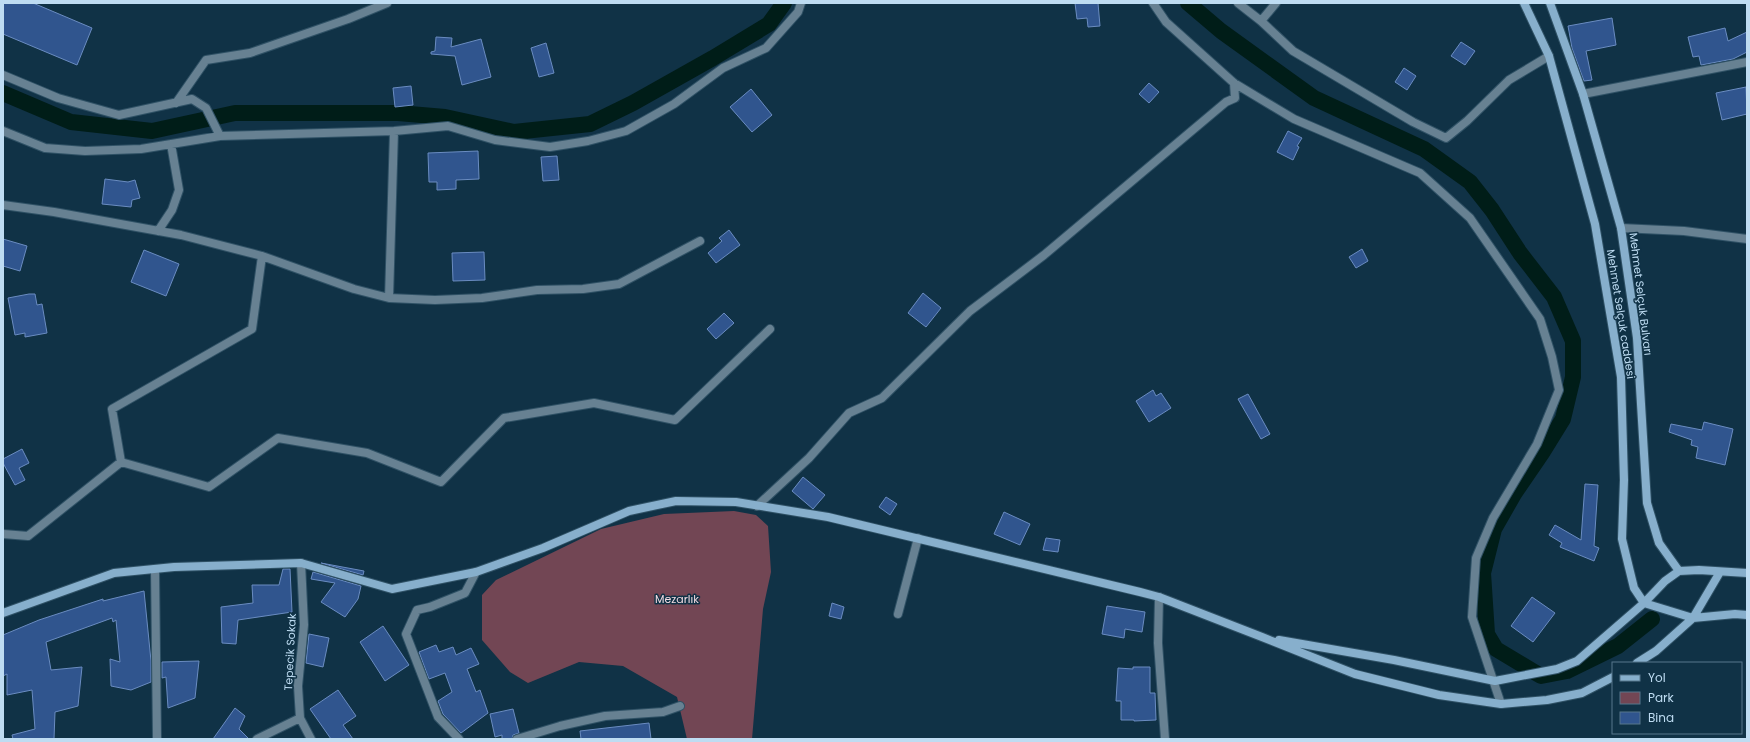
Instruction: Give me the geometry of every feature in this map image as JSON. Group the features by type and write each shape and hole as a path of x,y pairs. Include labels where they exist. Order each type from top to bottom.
{"main road":[{"name":"Mehmet Selçuk caddesi","path":"1524,3 1549,56 1595,224 1622,377 1624,480 1622,539 1634,588 1644,603"},
{"name":"Mehmet Selçuk Bulvarı","path":"1550,3 1582,94 1621,228 1637,338 1647,503 1659,543 1678,571"},
{"path":"3,613 114,573 155,569 301,563 392,589 476,572 543,548 628,511 676,501 736,502 828,517 1159,597 1355,674 1439,695 1501,704 1547,700 1582,693 1612,678"},
{"path":"1262,637 1394,660 1495,681 1557,668 1577,661 1644,603 1665,581 1678,571 1699,570 1747,573"},
{"path":"1640,662 1656,651 1693,618 1720,572"},
{"path":"1644,603 1693,618 1735,614 1747,615"}],"street":[{"path":"176,103 206,60 250,53 348,19 387,3"},
{"path":"3,131 45,148 101,150 141,149 220,136 394,131 448,126 495,140 550,147 588,141 626,131 674,104 723,68 766,48 798,12 800,3"},
{"path":"1153,3 1166,22 1234,83 1294,119 1420,173 1470,218 1540,319 1552,357 1559,390 1537,444 1493,518 1476,558 1472,617 1495,681 1501,704"},
{"path":"1238,3 1293,52 1413,122 1446,138 1467,121 1509,80 1549,56"},
{"path":"1260,21 1276,3"},
{"path":"1582,94 1747,62"},
{"path":"3,75 58,98 119,115 192,100 206,108 220,136"},
{"path":"757,506 809,458 849,413 882,398 970,311 1044,255 1226,102 1235,98 1234,83"},
{"path":"389,298 394,131"},
{"path":"158,230 172,210 179,190 171,144"},
{"path":"3,205 181,235 262,256 354,289 389,298 435,300 482,298 537,290 584,289 619,284 700,241"},
{"path":"1621,228 1684,231 1747,239"},
{"path":"121,462 112,410 252,329 262,256"},
{"path":"121,462 209,486 278,438 367,453 441,482 504,418 594,403 675,420 770,328"},
{"path":"3,534 28,536 121,462"},
{"path":"898,614 918,538"},
{"name":"Tepecik Sokak","path":"301,563 304,625 298,686 300,718 311,739"},
{"path":"155,569 157,739"},
{"path":"459,739 438,717 406,634 417,610 430,607 465,593 476,572"},
{"path":"1159,597 1158,643 1165,739"},
{"path":"517,739 560,726 605,716 663,712 680,706"},
{"path":"257,739 300,718"}],"green space":[{"name":"Mezarlık","path":"734,511 756,515 768,526 771,572 763,609 752,739 687,739 677,697 623,666 579,662 528,683 510,672 482,640 482,595 496,580 601,529 664,514"}],"building":[{"path":"3,3 33,3 92,28 77,65 3,34"},
{"path":"1075,3 1098,3 1100,26 1088,27 1087,18 1077,19"},
{"path":"1612,18 1616,45 1586,51 1592,80 1584,81 1572,48 1568,26"},
{"path":"1725,28 1728,41 1747,32 1747,52 1733,59 1701,65 1699,56 1693,57 1688,37"},
{"path":"436,37 452,38 451,47 481,39 491,77 462,85 455,56 431,54 431,52 435,51"},
{"path":"1461,42 1475,51 1465,65 1451,56"},
{"path":"546,43 554,73 539,77 531,48"},
{"path":"1404,68 1416,76 1407,90 1395,82"},
{"path":"1149,83 1159,92 1149,103 1139,94"},
{"path":"411,86 413,105 395,107 393,88"},
{"path":"1746,87 1747,114 1722,120 1716,93"},
{"path":"751,89 772,115 752,132 730,107"},
{"path":"1288,131 1302,138 1297,146 1299,147 1293,160 1277,152"},
{"path":"478,151 479,179 456,180 456,189 437,190 437,182 429,182 428,153"},
{"path":"557,156 559,180 543,181 541,157"},
{"path":"105,179 128,182 135,180 140,198 132,200 131,207 102,204"},
{"path":"729,230 740,245 716,263 708,253 722,241 719,238"},
{"path":"3,239 27,246 20,271 3,266"},
{"path":"1362,249 1368,261 1356,268 1349,257"},
{"path":"144,250 179,264 166,296 131,282"},
{"path":"484,252 485,280 453,281 452,253"},
{"path":"923,293 941,308 926,327 908,313"},
{"path":"35,294 37,305 42,304 47,333 25,337 25,333 15,335 8,298"},
{"path":"724,313 734,323 716,339 707,329"},
{"path":"1153,390 1156,396 1161,393 1171,408 1149,422 1136,401"},
{"path":"1248,394 1270,434 1261,439 1238,399"},
{"path":"1704,422 1733,429 1725,465 1696,458 1698,447 1691,445 1692,440 1669,432 1671,424 1702,430"},
{"path":"22,449 29,463 19,468 25,480 15,485 3,463 3,459"},
{"path":"803,477 825,495 813,509 792,491"},
{"path":"1585,484 1598,485 1594,546 1599,548 1594,561 1560,547 1562,543 1549,535 1555,525 1581,540"},
{"path":"886,497 897,504 890,515 879,507"},
{"path":"1004,512 1030,524 1020,545 994,534"},
{"path":"1046,538 1060,540 1058,552 1043,550"},
{"path":"321,563 364,571 363,575"},
{"path":"283,569 290,569 292,612 238,620 236,644 222,643 221,607 253,603 252,585 279,585"},
{"path":"313,572 361,586 358,599 345,617 321,602 335,583 311,579"},
{"path":"144,591 151,661 151,682 131,690 111,686 110,659 120,662 116,620 113,622 112,618 46,642 51,670 82,667 78,706 55,712 54,739 13,739 12,735 35,729 32,690 7,695 7,674 3,676 3,635 39,620 103,599 103,601"},
{"path":"1532,597 1555,613 1533,642 1511,626"},
{"path":"832,603 844,607 841,619 829,616"},
{"path":"1107,606 1145,612 1142,632 1125,629 1124,638 1102,634"},
{"path":"383,626 409,665 385,681 360,642"},
{"path":"309,634 329,638 323,667 306,663"},
{"path":"436,645 439,652 453,647 456,655 471,648 479,664 467,669 476,692 480,690 488,713 461,733 443,714 438,701 452,692 445,673 429,679 419,652"},
{"path":"199,661 195,698 168,708 166,677 162,678 162,662"},
{"path":"1133,667 1150,667 1150,693 1155,693 1156,720 1121,720 1121,701 1116,701 1118,668 1133,669"},
{"path":"338,690 356,716 343,725 353,739 331,739 310,709"},
{"path":"235,708 245,716 239,729 249,739 213,739"},
{"path":"513,709 519,733 513,735 512,739 502,739 502,735 495,737 490,714"},
{"path":"649,723 651,739 581,739 580,731"}],"waterway":[{"path":"3,93 71,122 152,131 235,113 398,113 445,117 514,132 590,124 633,103 713,58 769,24 784,3"},
{"path":"1188,3 1221,31 1314,98 1424,149 1470,182 1492,210 1520,253 1554,297 1573,341 1573,377 1563,419 1514,494 1494,529 1483,573 1487,634 1496,649 1541,676 1567,671 1618,646 1652,619"}]}
